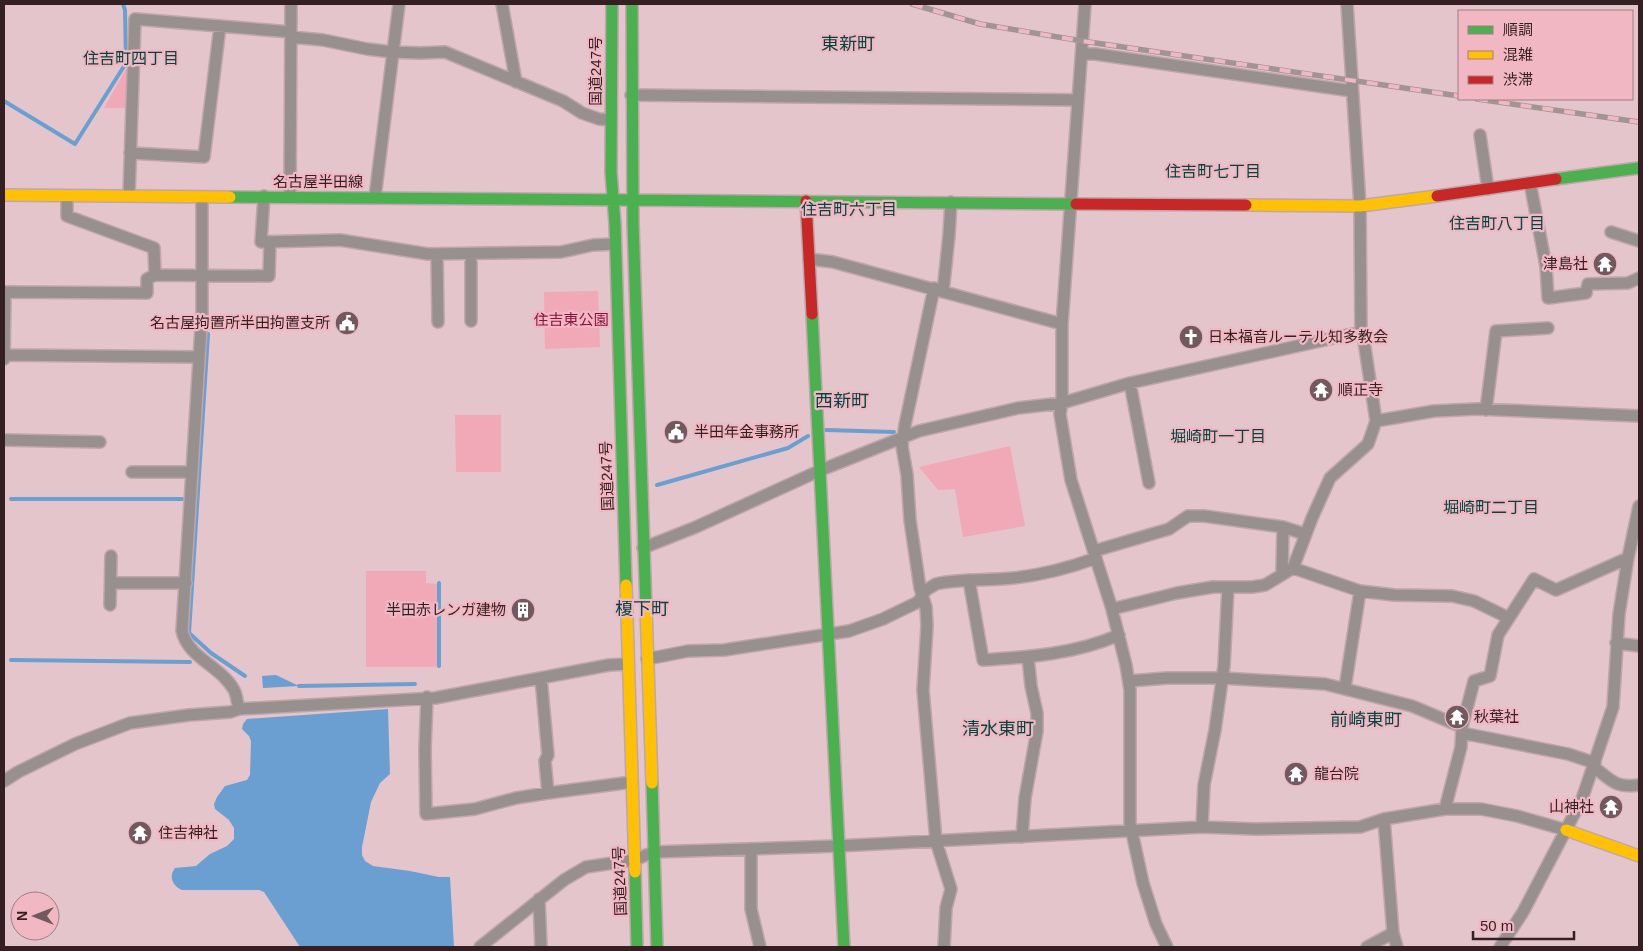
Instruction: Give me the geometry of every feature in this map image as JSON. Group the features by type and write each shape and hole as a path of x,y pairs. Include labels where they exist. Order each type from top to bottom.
{"main road":[{"name":"国道247号","path":"612,4 611,120 613,200 637,947"},
{"path":"632,4 632,200 657,947"},
{"name":"名古屋半田線","path":"4,195 1360,206 1639,168"},
{"path":"806,202 844,947"},
{"path":"1566,830 1639,856"}],"street":[{"path":"290,196 291,4"},
{"path":"375,197 399,4"},
{"path":"502,4 516,82"},
{"path":"1085,4 1062,324 1062,403 1060,414 1071,480 1119,635 1130,690 1130,824 1143,883 1156,924 1167,947"},
{"path":"1112,609 1177,593 1213,587 1265,585 1293,568 1305,534 1330,478 1368,444 1376,421 1364,340 1361,332 1360,206 1347,4"},
{"path":"129,196 135,19 291,34 392,52 445,52 563,101 582,113 599,119 611,120"},
{"path":"130,153 204,157 220,26"},
{"path":"1082,54 1095,54 1352,91"},
{"path":"632,95 1078,100"},
{"path":"1480,135 1488,189"},
{"path":"1530,183 1546,266 1548,298 1586,294 1588,284 1628,283 1639,278"},
{"path":"67,196 67,216 154,248 155,275"},
{"path":"264,196 262,242 340,240 428,254 561,252 593,245 615,244"},
{"path":"202,197 202,312 182,631 184,637 198,655 228,681 235,691 239,709"},
{"path":"944,947 946,908 951,889 936,841 934,803 924,717 923,673 927,626 926,607 922,596 910,520 907,475 902,446 949,235 950,202"},
{"path":"1611,232 1639,241"},
{"path":"4,359 4,292 147,292 147,279 155,275 269,276 270,242"},
{"path":"438,254 438,322"},
{"path":"471,254 471,321"},
{"path":"809,259 833,262 874,272 885,277 1062,324"},
{"path":"1486,410 1496,331 1548,328"},
{"path":"643,548 696,527 821,470 919,431 1018,408 1062,403 1130,383 1361,332"},
{"path":"4,354 198,357"},
{"path":"1130,383 1149,483"},
{"path":"1376,421 1443,410 1639,416"},
{"path":"4,440 100,442"},
{"path":"132,472 191,472"},
{"path":"1500,947 1523,912 1582,799 1613,707 1619,614 1639,506"},
{"path":"647,659 688,651 724,650 849,631 883,619 918,602 931,586 936,584 1012,578 1042,574 1071,567 1095,555 1169,529 1188,516 1204,516 1283,527 1305,534"},
{"path":"1282,574 1283,527"},
{"path":"110,556 110,604"},
{"path":"1445,808 1461,747 1462,730 1474,681 1490,676 1498,635 1534,579 1556,590 1628,558"},
{"path":"1293,568 1360,591 1394,595 1452,596 1474,601 1509,618"},
{"path":"969,580 983,660 1028,657 1072,651 1119,635"},
{"path":"110,583 186,583"},
{"path":"1202,828 1204,785 1215,730 1222,678 1228,587"},
{"path":"1345,688 1360,591"},
{"path":"1616,643 1639,646"},
{"path":"1022,837 1025,798 1036,731 1037,713 1031,686 1028,657"},
{"path":"4,781 18,772 75,744 130,723 189,715 230,712 239,709 435,698 609,665 628,664"},
{"path":"541,678 548,755 545,761 548,793"},
{"path":"1128,681 1167,678 1222,678 1325,684 1345,688 1412,706 1462,730 1568,754 1594,765 1617,785 1623,787 1639,785"},
{"path":"427,698 425,749 426,814 474,809 516,798 632,782"},
{"path":"480,947 564,880 586,867 634,860 654,852 838,846 1202,828 1360,827 1384,819 1445,808 1481,809 1517,816 1566,830"},
{"path":"1384,819 1393,933 1397,947"},
{"path":"751,849 751,909 760,947"},
{"path":"539,899 541,947"},
{"path":"1367,947 1393,933"}],"green space":[{"path":"127,67 125,108 104,108"},
{"name":"住吉東公園","path":"598,291 600,347 545,349 544,292"},
{"path":"455,415 501,415 501,472 456,472"},
{"path":"1010,446 1025,526 963,537 955,489 938,490 919,467"},
{"path":"366,571 426,571 426,583 437,584 437,667 366,667"}],"water":[{"path":"276,675 299,686 263,688 262,676"},
{"path":"388,709 390,774 380,783 371,802 362,855 365,861 373,866 439,877 450,877 454,947 300,947 264,892 259,890 182,890 174,884 172,875 175,868 196,866 210,854 227,846 234,839 234,828 229,820 215,809 214,804 225,786 247,780 250,775 251,741 242,729 247,719"}],"waterway":[{"path":"4,101 75,144 126,63 125,10 123,4"},
{"path":"208,334 189,633 211,653 245,676"},
{"path":"826,430 894,432"},
{"path":"657,485 788,448 808,436"},
{"path":"11,499 182,499"},
{"path":"439,583 439,666"},
{"path":"11,660 190,662"},
{"path":"299,686 415,684"}],"railway":[{"path":"912,4 980,24 1082,41 1458,96"},
{"path":"1484,100 1639,122"}],"traffic: fast":[{"path":"612,4 611,172 615,224 626,585"},
{"path":"632,4 633,223 646,608"},
{"path":"1556,179 1639,168"},
{"path":"230,197 627,200"},
{"path":"632,200 1076,204"},
{"path":"812,314 844,947"},
{"path":"652,783 657,947"},
{"path":"635,872 637,947"}],"traffic: slow":[{"path":"4,195 230,197"},
{"path":"1246,205 1360,206 1437,196"},
{"path":"626,585 635,872"},
{"path":"646,608 652,783"},
{"path":"1566,830 1639,856"}],"traffic: jam":[{"path":"1437,196 1556,179"},
{"path":"806,201 812,314"},
{"path":"1076,204 1246,205"}],"place":[{"name":"津島社","path":"1605,264"},
{"name":"名古屋拘置所半田拘置支所","path":"347,323"},
{"name":"日本福音ルーテル知多教会","path":"1191,337"},
{"name":"順正寺","path":"1321,390"},
{"name":"半田年金事務所","path":"676,432"},
{"name":"半田赤レンガ建物","path":"523,610"},
{"name":"秋葉社","path":"1457,717"},
{"name":"龍台院","path":"1296,774"},
{"name":"山神社","path":"1611,807"},
{"name":"住吉神社","path":"140,833"}],"district":[{"name":"東新町","path":"848,44"},
{"name":"住吉町四丁目","path":"131,58"},
{"name":"住吉町七丁目","path":"1213,171"},
{"name":"住吉町六丁目","path":"849,209"},
{"name":"住吉町八丁目","path":"1497,223"},
{"name":"西新町","path":"842,401"},
{"name":"堀崎町一丁目","path":"1218,436"},
{"name":"堀崎町二丁目","path":"1491,507"},
{"name":"榎下町","path":"642,609"},
{"name":"前崎東町","path":"1366,720"},
{"name":"清水東町","path":"998,729"}]}
